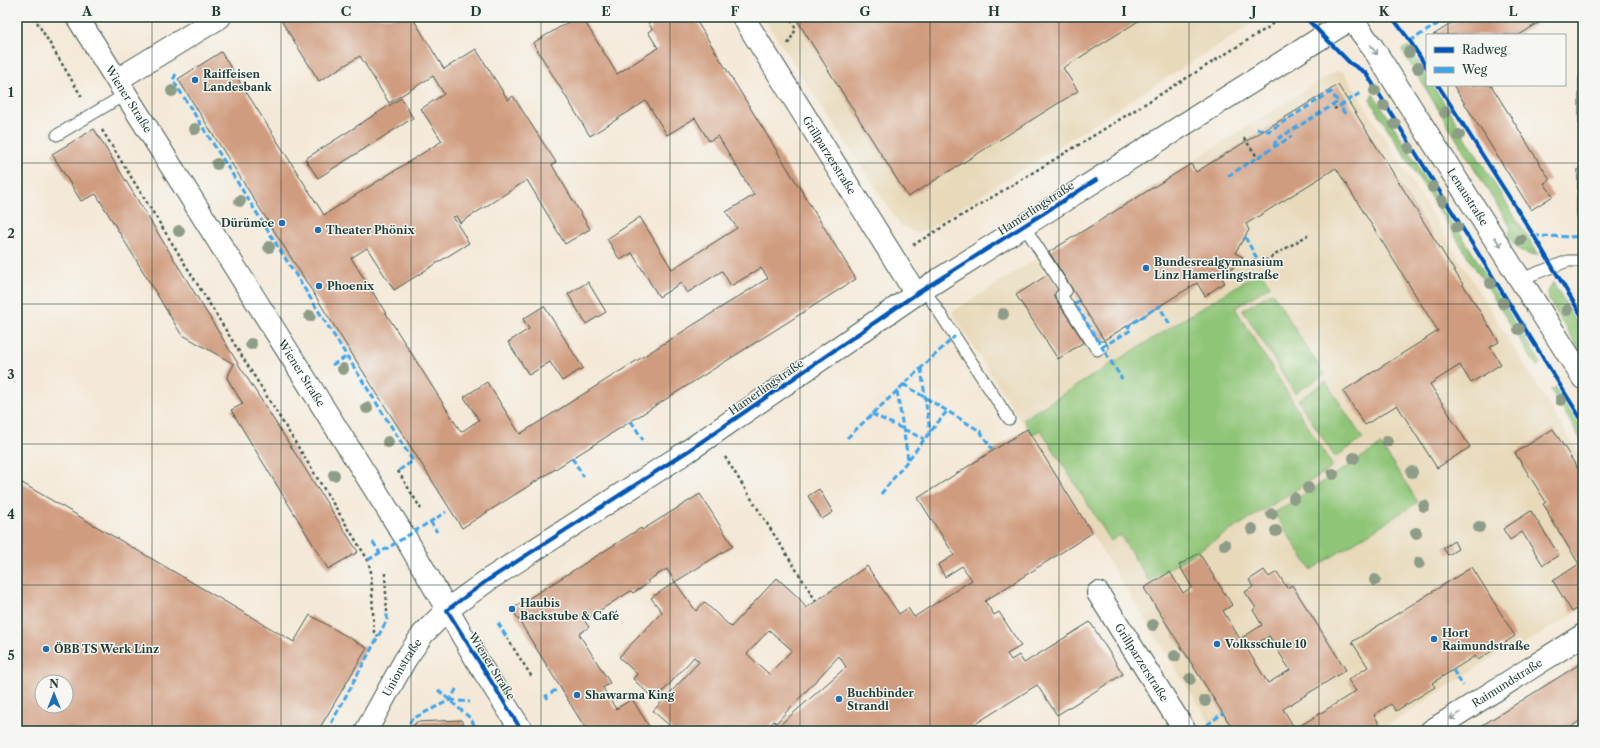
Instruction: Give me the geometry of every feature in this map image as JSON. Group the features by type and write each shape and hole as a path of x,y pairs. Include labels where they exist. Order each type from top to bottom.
{"main road":[{"name":"Wiener Straße","path":"77,17 405,537 522,731"},
{"path":"122,87 220,17"},
{"name":"Grillparzerstraße","path":"743,17 920,292"},
{"name":"Hamerlingstraße","path":"448,610 488,580 688,451 920,292 1352,18"},
{"name":"Lenaustraße","path":"1352,18 1374,48 1583,378"},
{"name":"Grillparzerstraße","path":"1098,593 1185,731"},
{"name":"Unionstraße","path":"366,731 405,660 423,634 448,610"},
{"name":"Raimundstraße","path":"1431,731 1583,635"}],"lane":[{"path":"57,135 92,114 122,87"},
{"path":"1024,226 1066,292 1061,295 1096,350 1102,347"},
{"path":"1521,279 1568,261 1583,262"},
{"path":"920,292 1009,419"}],"path":[{"path":"34,17 92,114 368,560 371,572 374,632 378,636"},
{"path":"911,246 1269,27 1279,17"},
{"path":"1334,109 1340,106"},
{"path":"1244,138 1258,158"},
{"path":"1260,264 1308,235"},
{"path":"725,457 816,600"},
{"path":"398,471 421,509"},
{"path":"386,573 387,613"},
{"path":"507,638 532,677"}],"shaded area":[{"path":"763,17 1263,17 928,229 916,233 900,225"},
{"path":"1336,71 1343,72 1349,80 1583,460 1583,608 1521,646 1518,641 1385,727 1387,731 1215,731 952,312"}],"green space":[{"path":"1409,46 1426,73 1426,86 1434,86 1538,254 1533,255 1524,253 1508,236 1511,228 1402,50"},
{"path":"1373,93 1541,363 1537,367 1370,100"},
{"path":"1261,271 1270,286 1235,308 1333,467 1149,581 1120,535 1111,541 1041,430 1032,434 1023,419"},
{"path":"1553,282 1583,332 1583,356 1549,300 1548,292"},
{"path":"1272,292 1324,375 1295,393 1243,310"},
{"path":"1326,382 1363,439 1335,457 1298,400"},
{"path":"1556,387 1583,430 1583,443 1551,390"},
{"path":"1381,445 1418,502 1311,570 1274,513"}],"building":[{"path":"279,17 412,17 444,69 476,49 508,100 513,96 556,162 552,165 590,229 565,244 527,180 460,223 456,216 453,217 469,243 394,290 367,248 351,258 461,432 479,420 464,397 487,382 520,434 768,278 761,268 731,286 722,271 687,293 681,283 659,297 632,253 620,260 607,239 640,217 672,269 737,228 726,212 754,195 718,136 709,141 695,118 667,135 646,101 590,136 533,43 577,17 582,17 617,74 658,48 648,32 652,29 645,17 694,17 856,279 462,528 178,79 221,52 324,215 442,141 421,109 444,94 433,76 389,103 360,56 319,81"},
{"path":"795,17 1145,17 1063,68 1078,91 908,197"},
{"path":"1462,17 1548,17 1521,34 1435,34"},
{"path":"1579,77 1583,77 1583,124 1579,124"},
{"name":"Bundesrealgymnasium Linz Hamerlingstraße","path":"1338,85 1499,342 1490,347 1501,364 1471,383 1460,365 1430,384 1470,447 1437,468 1397,405 1365,425 1343,391 1438,331 1336,168 1246,224 1249,230 1235,253 1243,257 1222,279 1225,282 1205,296 1197,283 1104,340 1049,252 1191,164 1196,172"},
{"path":"1454,86 1492,86 1550,180 1544,183 1553,196 1531,210"},
{"path":"401,98 413,118 318,178 305,159"},
{"path":"94,129 237,362 358,552 328,569 231,410 243,404 227,378 234,364 181,334 96,194 81,201 52,154"},
{"path":"1578,169 1583,169 1583,216 1577,216"},
{"path":"1049,274 1060,291 1053,295 1084,342 1058,359 1016,295"},
{"path":"588,282 606,312 586,324 568,294"},
{"path":"544,306 583,368 562,381 550,362 529,375 508,342 529,329 523,319"},
{"path":"1027,429 1092,533 985,601 994,615 999,612 1021,646 1007,654 1011,660 1019,655 1024,663 1090,622 1123,674 1057,715 1037,685 972,726 975,731 773,731 846,667 839,656 776,723 774,721 765,731 672,731 669,725 653,711 699,662 694,657 655,700 633,679 637,674 619,657 662,612 651,598 675,582 696,611 704,602 731,627 777,578 799,598 806,608 867,566 899,614 908,608 914,617 972,580 962,566 945,577 938,565 954,555 918,498","holes":["769,630 792,650 769,674 747,654"]},
{"path":"1553,429 1583,477 1583,605 1572,612 1553,581 1579,564 1548,514 1549,513 1543,504 1546,502 1515,453"},
{"path":"17,480 294,642 310,615 367,648 318,731 17,731"},
{"path":"819,489 833,512 822,519 808,496"},
{"path":"700,494 733,546 675,582 667,569 647,581 649,583 633,593 631,591 584,620 589,627 579,634 610,683 603,688 616,709 632,699 652,731 587,731 512,609 641,528 642,530"},
{"path":"1531,511 1559,555 1543,565 1522,532 1510,540 1503,529"},
{"path":"1454,541 1458,549 1448,555 1443,548"},
{"path":"1199,553 1232,605 1223,611 1240,639 1262,625 1253,610 1256,608 1245,592 1253,587 1249,580 1264,570 1269,577 1277,572 1287,588 1292,585 1346,670 1283,709 1295,729 1356,691 1348,680 1368,667 1352,642 1472,567 1515,636 1478,660 1475,656 1432,683 1435,687 1396,711 1391,704 1374,715 1384,731 1234,731 1144,588 1170,572 1183,593 1192,587 1179,565","holes":["1269,636 1290,670 1268,683 1247,649"]},
{"path":"1583,662 1583,719 1564,731 1473,731"},
{"path":"461,720 468,731 411,731 416,722"}],"marked path":[{"path":"1410,41 1449,17"},
{"path":"176,74 173,80 413,461 398,471"},
{"path":"1257,129 1269,131 1331,92 1338,102 1276,140 1274,147"},
{"path":"1345,114 1340,106 1360,93"},
{"path":"1228,176 1292,136"},
{"path":"1534,236 1583,237"},
{"path":"1245,237 1260,264"},
{"path":"1079,301 1075,304 1122,379"},
{"path":"1102,347 1131,330 1128,326 1159,306 1171,326"},
{"path":"847,438 955,336"},
{"path":"332,365 346,357"},
{"path":"921,368 930,432"},
{"path":"903,384 980,431 992,449"},
{"path":"897,391 908,459"},
{"path":"881,494 947,411"},
{"path":"872,414 924,439"},
{"path":"631,421 643,440"},
{"path":"572,458 584,477"},
{"path":"368,560 446,512"},
{"path":"430,521 437,532"},
{"path":"373,542 380,553"},
{"path":"327,731 387,620 387,613"},
{"path":"498,623 507,638"},
{"path":"1453,670 1463,686"},
{"path":"405,731 412,719 450,700 457,688"},
{"path":"438,690 470,718 478,731"},
{"path":"548,699 546,696 556,690"},
{"path":"450,700 470,702"},
{"path":"1207,725 1223,713"}],"cycle path":[{"path":"1305,17 1350,63 1366,73 1583,422"},
{"path":"1392,17 1410,41 1426,66"},
{"path":"1439,86 1534,236 1583,318"},
{"path":"522,731 447,610 488,580 688,451 916,294 1096,180"}],"place":[{"name":"Raiffeisen Landesbank","path":"195,80"},
{"name":"Dürümce","path":"282,223"},
{"name":"Theater Phönix","path":"318,230"},
{"name":"Bundesrealgymnasium Linz Hamerlingstraße","path":"1146,268"},
{"name":"Phoenix","path":"319,286"},
{"name":"Haubis Backstube & Café","path":"512,609"},
{"name":"Hort Raimundstraße","path":"1434,639"},
{"name":"Volksschule 10","path":"1217,644"},
{"name":"ÖBB TS Werk Linz","path":"46,649"},
{"name":"Shawarma King","path":"577,695"},
{"name":"Buchbinder Strandl","path":"839,699"}]}
